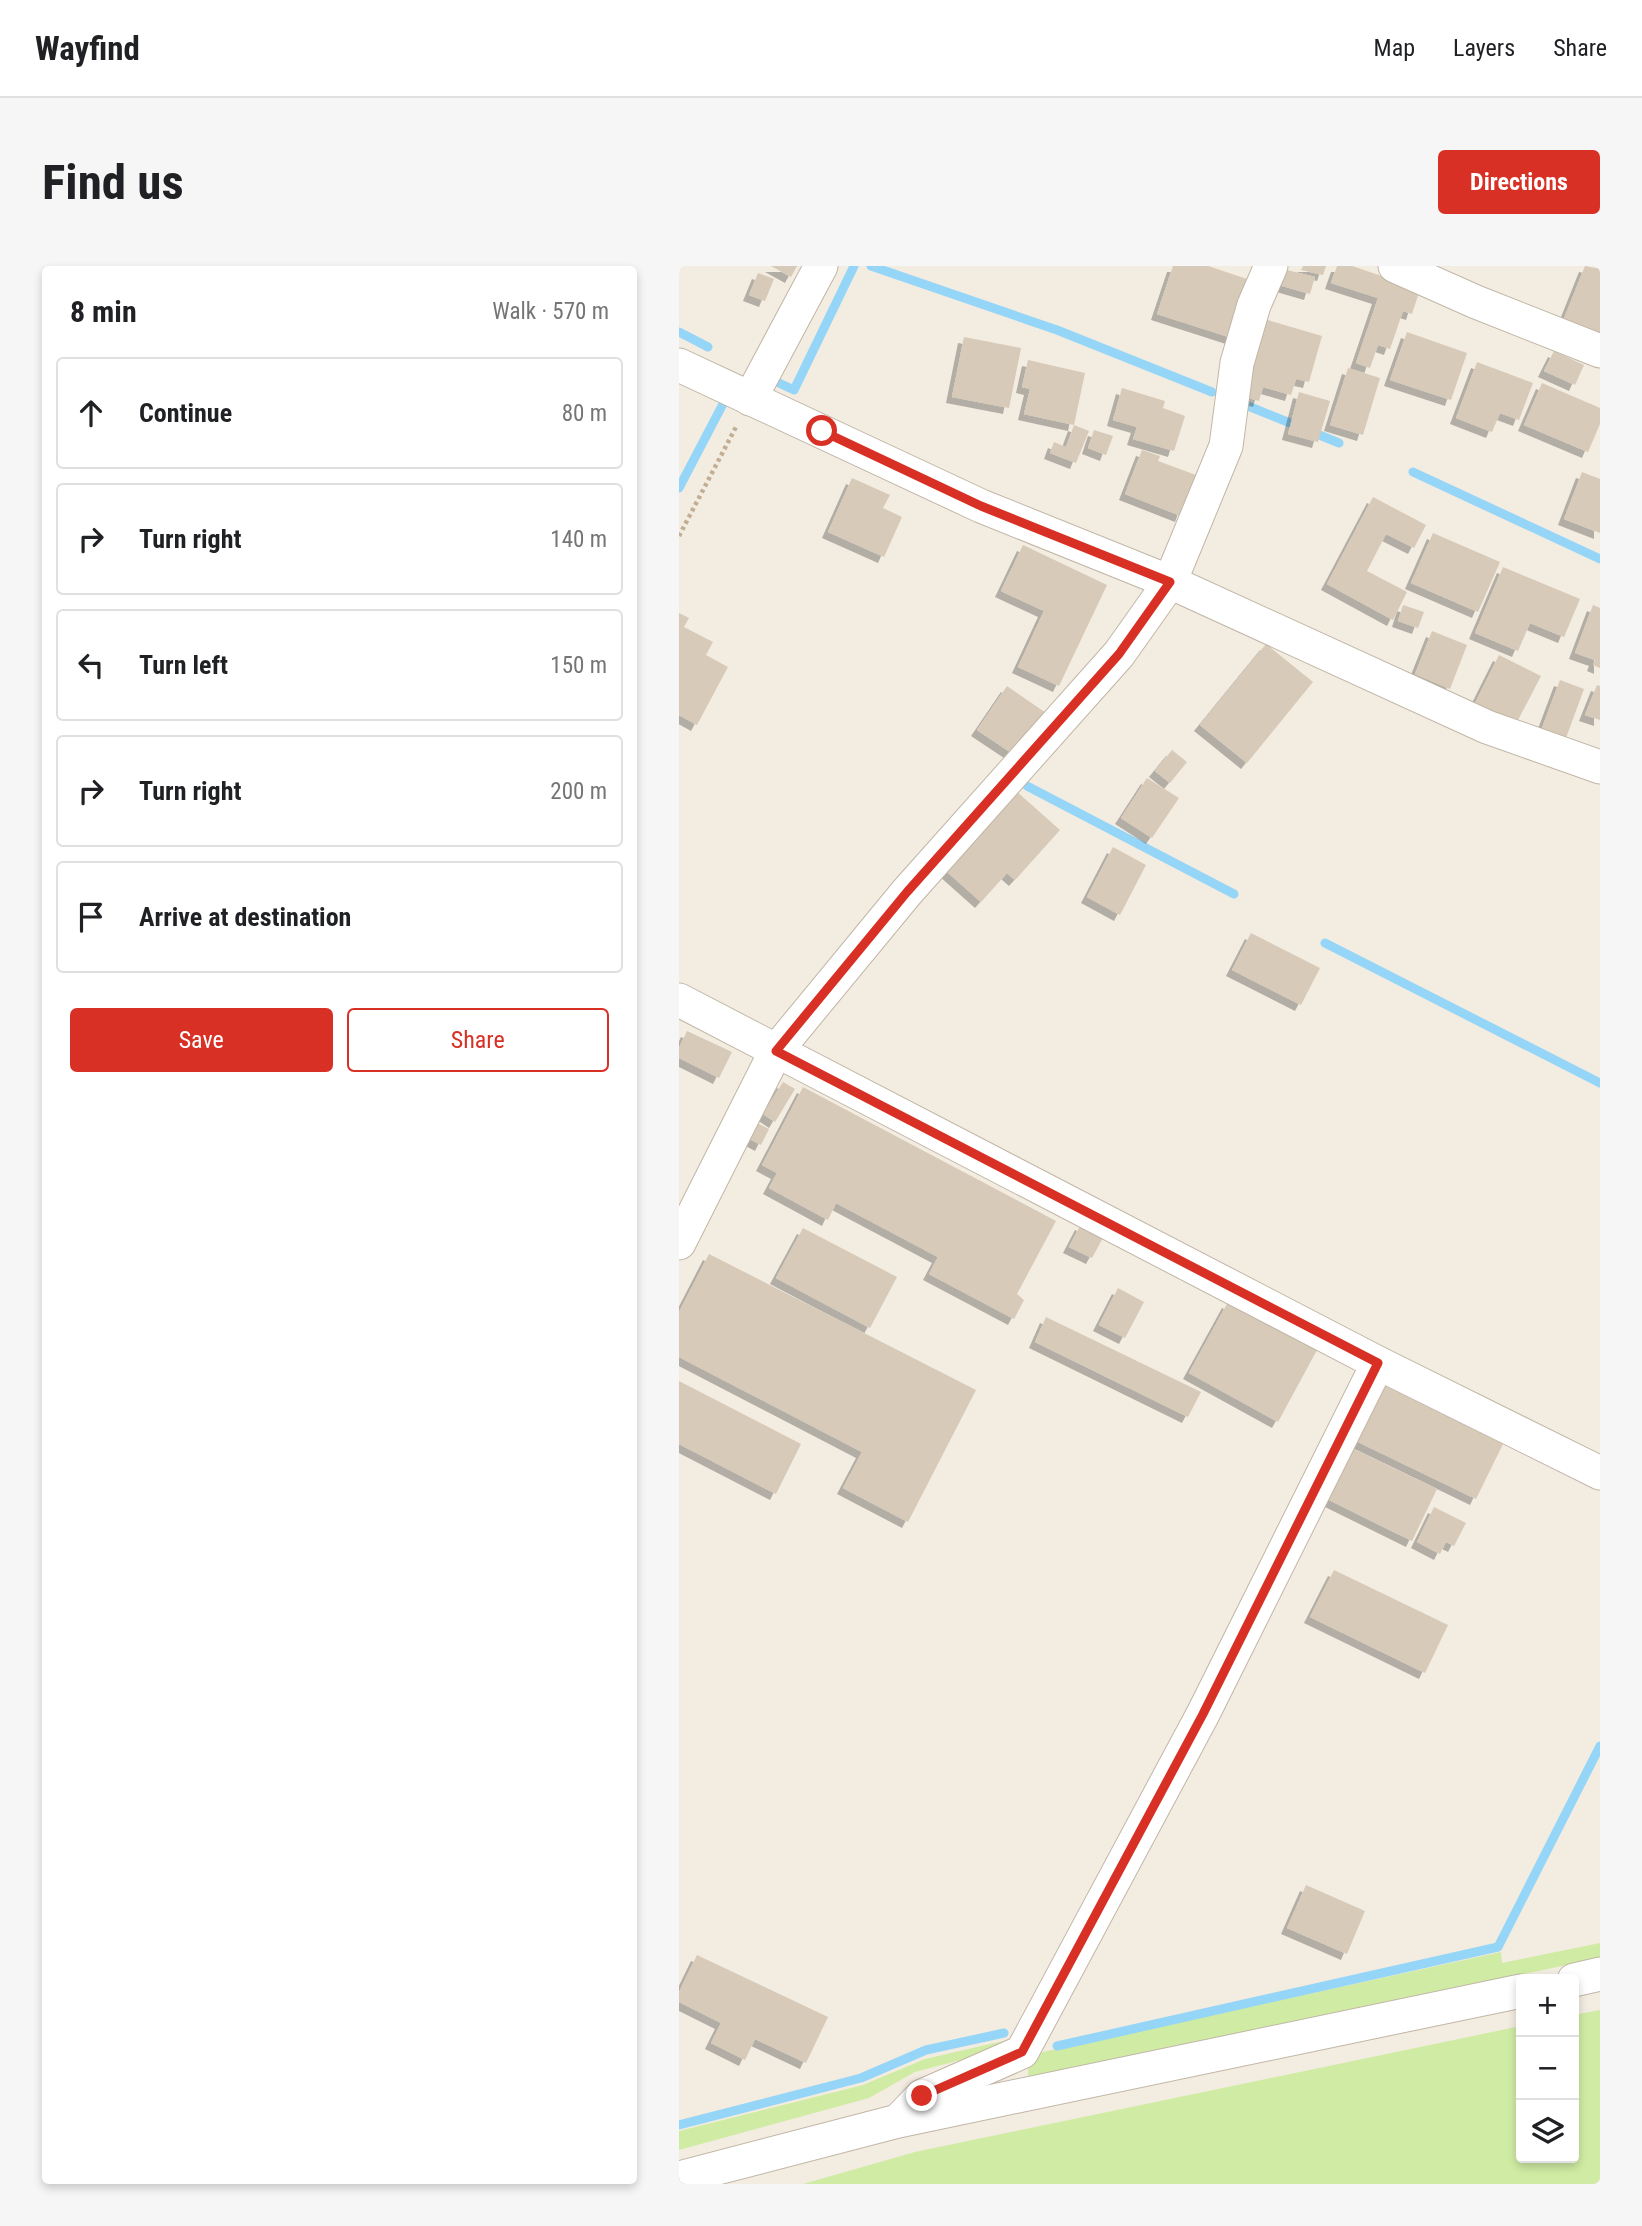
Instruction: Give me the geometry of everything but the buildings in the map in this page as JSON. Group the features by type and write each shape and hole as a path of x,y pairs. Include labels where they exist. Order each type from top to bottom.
{"street":[{"path":"750,400 821,266"},
{"path":"679,1243 776,1051 907,892 1119,654 1170,582 1226,446 1237,363 1254,306 1272,266"},
{"path":"1395,266 1476,302 1600,351"},
{"path":"679,365 981,506 1170,582 1487,727 1600,767"},
{"path":"679,1000 1378,1363 1600,1473"},
{"path":"898,2122 922,2096 1022,2052 1203,1714 1378,1363"},
{"path":"1579,1979 1600,1974"},
{"path":"679,2178 898,2122 1516,1992"}],"path":[{"path":"679,536 750,400"}],"green space":[{"path":"1600,1943 1600,1958 1028,2079 1029,2055 1501,1952 1502,1963"},
{"path":"1600,2010 1600,2184 803,2184 915,2152 1516,2027 1516,2163 1579,2163 1579,2014"},
{"path":"1003,2041 991,2052 915,2072 869,2098 679,2150 679,2131 863,2085 925,2059"}],"waterway":[{"path":"779,383 794,390 854,266"},
{"path":"871,266 1057,330 1212,392"},
{"path":"679,332 708,347"},
{"path":"679,488 724,402"},
{"path":"1248,406 1339,443"},
{"path":"1413,472 1600,559"},
{"path":"1027,786 1234,894"},
{"path":"1325,943 1600,1083"},
{"path":"1057,2046 1498,1947 1600,1746"},
{"path":"679,2125 861,2078 926,2050 1004,2033"}],"route":[{"path":"822,431 981,506 1170,582 1119,654 907,892 776,1051 1378,1363 1203,1714 1022,2052 922,2096"}]}
